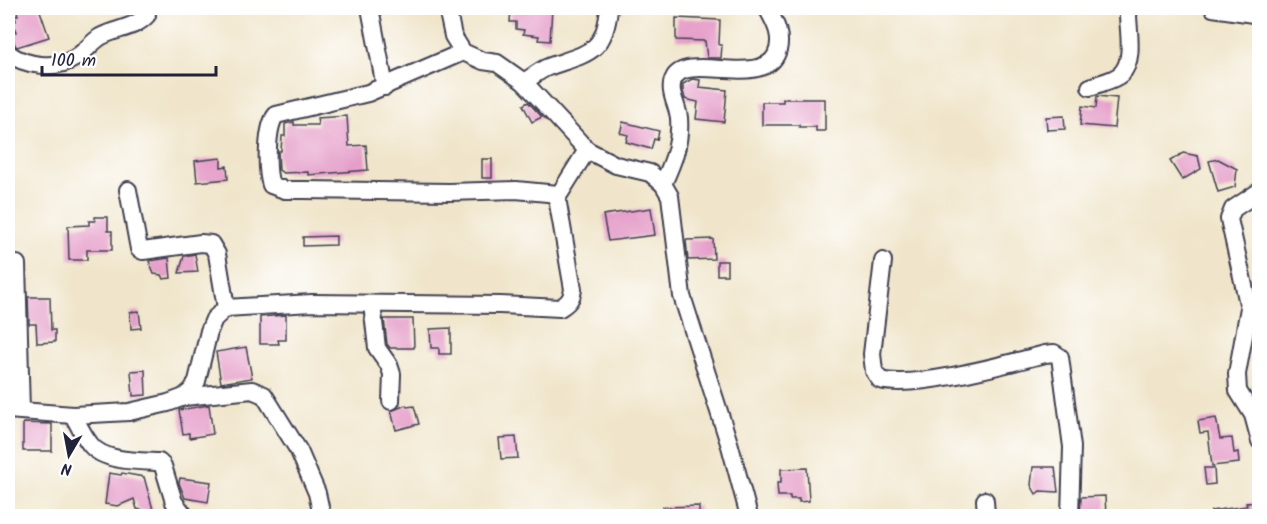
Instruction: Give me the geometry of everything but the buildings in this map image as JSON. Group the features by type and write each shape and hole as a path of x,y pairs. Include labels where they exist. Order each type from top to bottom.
{"street":[{"path":"8,53 18,61 47,65 66,63 100,38 141,20 147,15 146,8"},
{"path":"370,8 385,87"},
{"path":"447,8 453,36 463,52 483,61 497,63 524,82 587,150 616,165 650,172 663,184 670,196 682,296 727,436 749,516"},
{"path":"524,82 546,68 573,60 599,44 605,32 609,8"},
{"path":"663,184 677,153 679,135 679,117 672,85 674,76 681,70 693,68 749,70 768,64 775,58 779,47 779,36 776,23 767,8"},
{"path":"1090,87 1115,78 1126,67 1129,59 1128,14 1130,8"},
{"path":"1214,8 1260,15"},
{"path":"463,52 385,87 276,115 271,125 270,138 268,168 271,185 285,189 304,190 516,190 558,194"},
{"path":"184,397 197,381 213,319 226,308 312,303 500,305 551,308 560,308 567,304 572,297 573,289 558,194 587,150"},
{"path":"128,190 139,249 143,251 201,243 211,244 217,254 226,308"},
{"path":"1260,191 1233,209 1229,219 1249,308 1237,374 1238,391 1252,415 1260,441"},
{"path":"883,261 873,354 874,371 880,380 899,382 936,377 1045,354 1054,353 1060,357 1072,447 1070,516"},
{"path":"17,264 20,327 14,411 72,415 129,412 184,397 252,390 264,394 299,451 317,493 322,516"},
{"path":"372,304 377,348 389,365 392,374 391,401"},
{"path":"72,415 96,450 109,456 159,462 163,466 174,502 185,516"}]}
